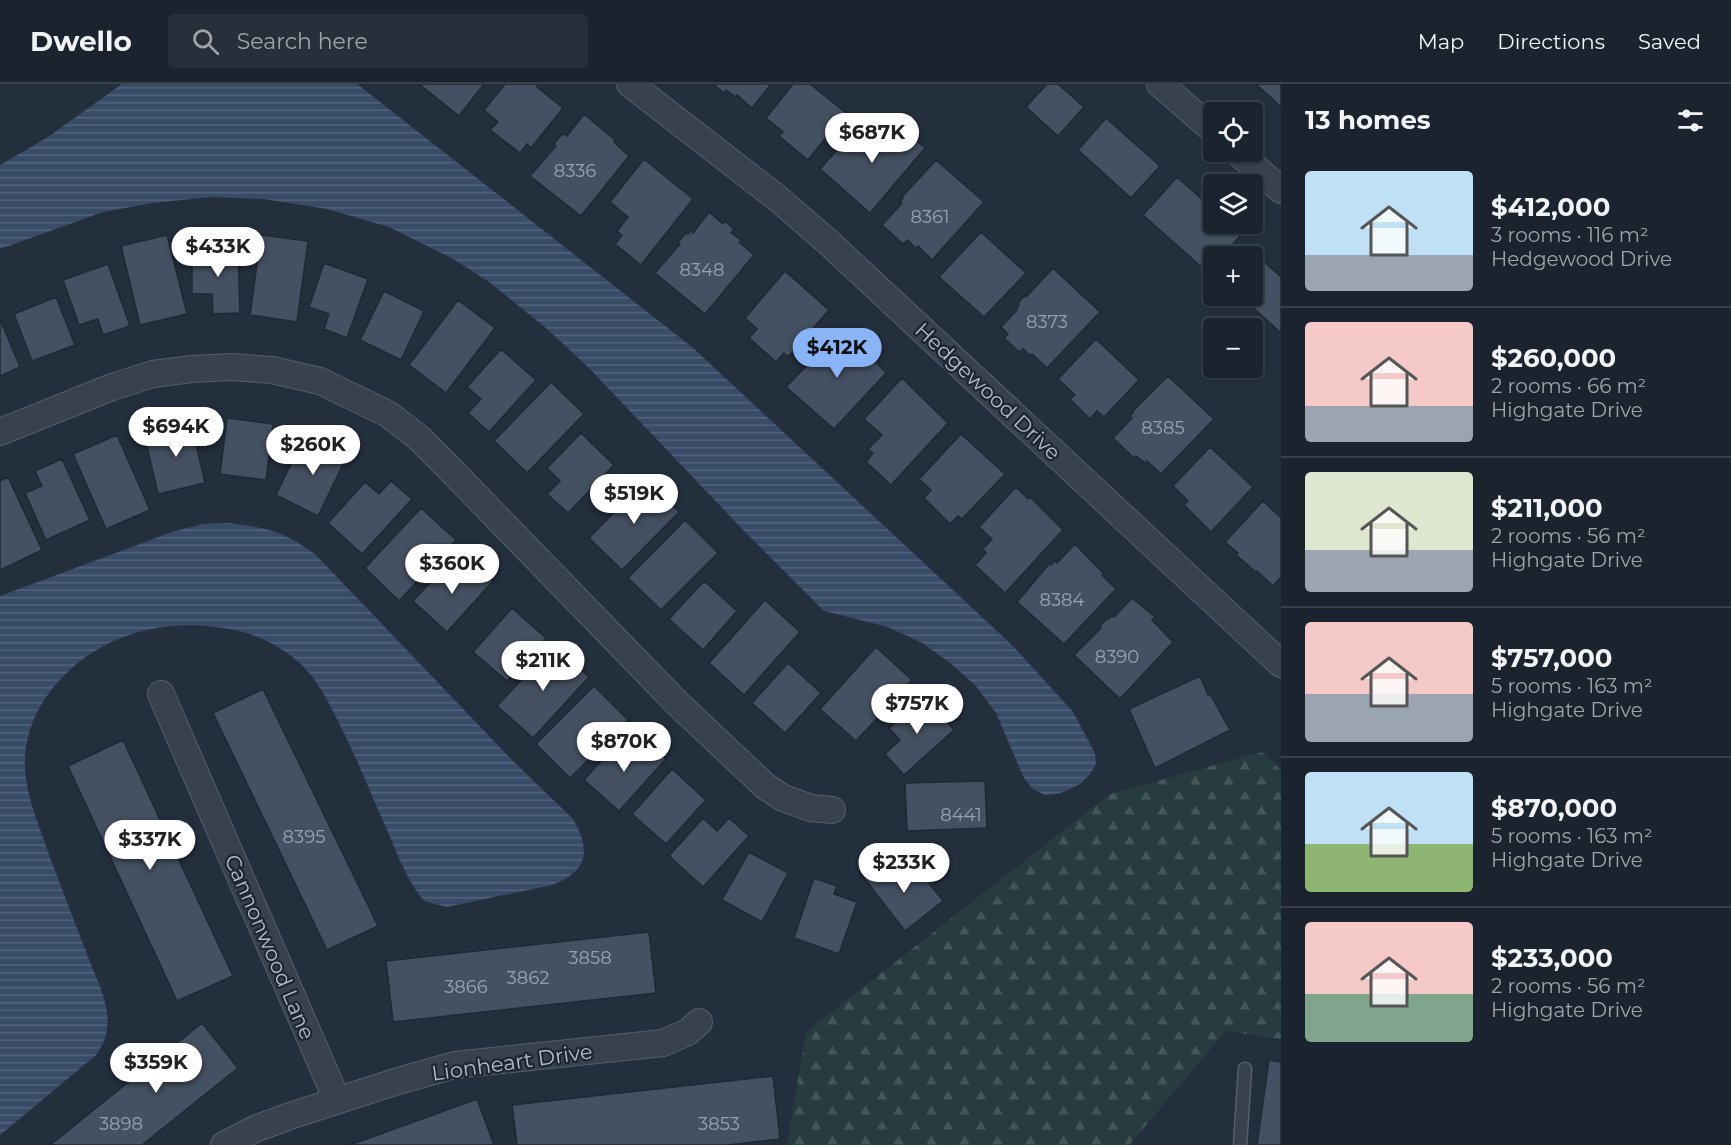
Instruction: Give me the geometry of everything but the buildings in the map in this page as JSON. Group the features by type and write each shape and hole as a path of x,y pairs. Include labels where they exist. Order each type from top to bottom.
{"street":[{"name":"Hedgewood Drive","path":"630,84 757,183 828,242 1281,664"},
{"path":"1160,84 1203,121"},
{"path":"1249,162 1281,190"},
{"path":"0,432 112,387 153,374 231,367 272,370 320,381 388,414 434,452 677,704 765,786 783,798 811,808 832,810"},
{"name":"Cannonwood Lane","path":"161,694 337,1100"},
{"name":"Lionheart Drive","path":"224,1145 257,1128 337,1100 455,1065 663,1043 688,1032 699,1022"}],"lane":[{"path":"1240,1145 1245,1069"}],"green space":[{"path":"1262,752 1281,770 1281,1039 1226,1031 1129,1145 787,1145 806,1032 1110,794"}],"water":[{"path":"122,84 357,84 692,347 1013,646 1073,712 1095,753 1096,764 1090,774 1080,784 1061,793 1045,795 1033,789 1024,778 996,713 976,686 949,662 922,643 888,627 824,611 745,532 588,367 546,328 489,282 455,260 389,227 327,209 264,199 211,197 152,203 103,212 0,249 0,165 48,137"},
{"path":"229,523 275,532 316,555 512,760 573,819 583,841 583,859 573,874 552,885 447,907 424,901 405,872 329,704 312,676 294,658 256,636 201,625 162,627 125,636 107,644 74,666 48,694 31,727 26,746 25,765 27,785 36,819 104,997 108,1020 107,1032 96,1055 0,1135 0,596 172,532 203,524"}]}
